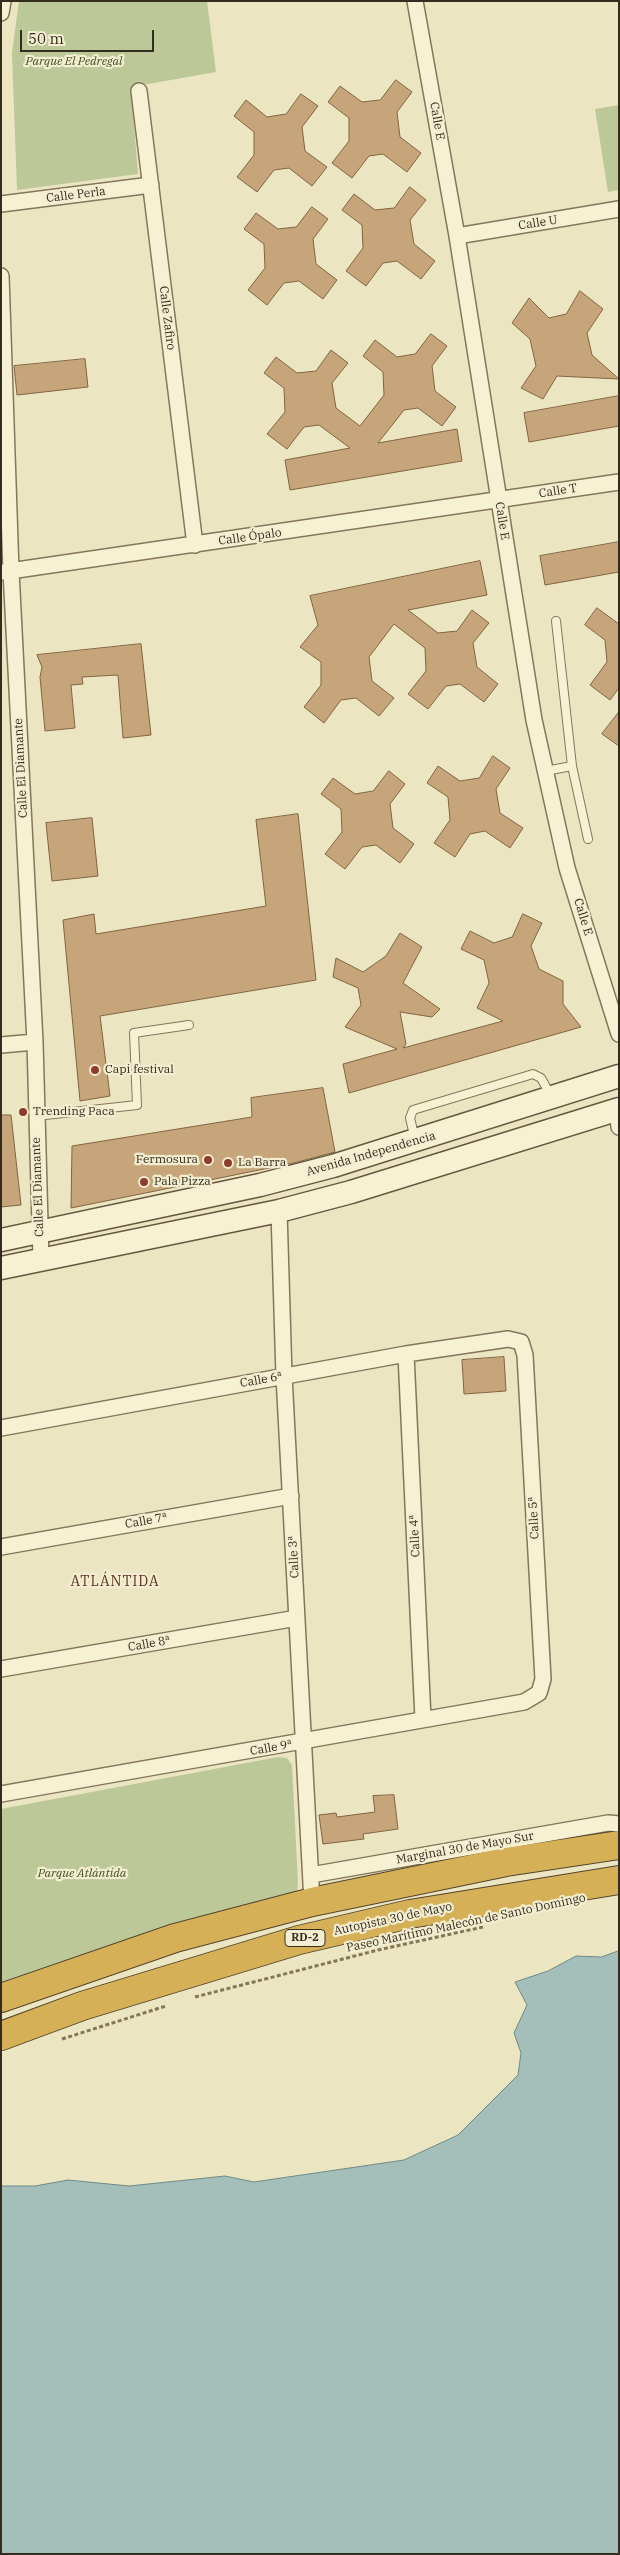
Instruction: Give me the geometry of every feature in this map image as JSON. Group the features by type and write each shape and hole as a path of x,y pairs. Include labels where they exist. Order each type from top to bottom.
{"highway":[{"path":"1,1998 175,1938 312,1902 506,1862 619,1846"},
{"name":"Autopista 30 de Mayo","path":"1,2036 82,2006 299,1940 410,1914 619,1880"}],"main road":[{"name":"Avenida Independencia","path":"1,1240 260,1185 416,1141 619,1076"},
{"path":"1,1268 279,1211 618,1116"}],"street":[{"path":"1,13 3,1"},
{"name":"Calle E","path":"415,1 457,236 534,720 567,868 619,1034"},
{"name":"Calle Zafiro","path":"139,91 195,545"},
{"name":"Calle Perla","path":"1,204 151,185"},
{"name":"Calle U","path":"457,236 619,209"},
{"name":"Calle El Diamante","path":"1,276 6,572 35,1042 41,1260"},
{"name":"Calle T","path":"498,500 619,482"},
{"name":"Calle Ópalo","path":"6,572 498,500"},
{"path":"1,1045 35,1042"},
{"name":"Calle 3ª","path":"279,1211 284,1376 312,1902"},
{"name":"Calle 6ª","path":"1,1428 406,1354 508,1339 522,1342"},
{"name":"Calle 5ª","path":"522,1342 526,1365 543,1680 539,1694"},
{"name":"Calle 4ª","path":"406,1354 423,1718"},
{"name":"Calle 7ª","path":"1,1547 290,1496"},
{"name":"Calle 8ª","path":"1,1669 297,1618"},
{"name":"Calle 9ª","path":"1,1794 304,1742 423,1718 524,1702 539,1694"},
{"name":"Marginal 30 de Mayo Sur","path":"311,1875 608,1823 619,1824"}],"lane":[{"path":"556,621 572,766 588,839"},
{"path":"545,771 572,766"},
{"path":"36,1116 137,1105 134,1033 189,1025"},
{"path":"416,1141 410,1118 413,1110 533,1074 541,1078 551,1098"}],"path":[{"name":"Paseo Marítimo Malecón de Santo Domingo","path":"189,1999 378,1950 484,1926"},
{"path":"57,2041 170,2005"}],"green space":[{"name":"Parque El Pedregal","path":"19,1 207,1 216,72 131,87 138,174 17,190 12,53"},
{"path":"619,105 619,190 608,192 595,109"},
{"name":"Parque Atlántida","path":"278,1757 287,1758 292,1765 298,1883 297,1892 292,1898 1,1986 1,1809"}],"water":[{"path":"619,1951 619,2554 1,2554 1,2186 35,2186 68,2180 129,2186 225,2176 254,2182 404,2160 458,2135 518,2075 521,2053 514,2033 527,2005 515,1982 548,1971 576,1956 601,1957"}],"building":[{"path":"396,80 412,92 397,112 400,137 421,153 407,172 383,154 369,156 352,178 332,163 349,141 349,118 328,102 340,86 362,102 380,100"},
{"path":"301,94 318,106 302,127 305,151 327,167 312,186 289,168 274,170 257,192 237,177 254,155 254,132 234,116 246,100 267,117 286,114"},
{"path":"410,187 426,200 410,220 414,244 435,261 421,279 397,261 383,263 366,286 346,271 363,248 362,225 342,210 354,194 375,210 394,208"},
{"path":"312,207 328,219 313,239 316,264 337,280 323,299 299,281 284,283 267,305 248,290 265,268 264,244 244,229 256,213 278,229 296,227"},
{"path":"580,291 603,309 587,333 592,355 619,379 557,376 543,399 521,388 536,366 530,339 512,323 529,298 549,318 566,314"},
{"path":"431,334 447,346 432,366 435,391 456,407 442,426 418,408 404,410 378,443 457,429 462,461 290,490 285,460 350,448 319,425 304,427 287,449 267,434 285,412 284,388 264,373 276,357 297,373 316,371 331,350 348,363 332,383 336,408 360,426 384,395 383,372 363,356 375,340 397,357 415,354"},
{"path":"85,359 88,387 17,395 14,366"},
{"path":"619,396 619,426 529,442 524,413"},
{"path":"619,542 619,572 545,585 540,556"},
{"path":"480,561 487,595 408,610 438,633 457,631 472,610 489,623 473,643 477,667 498,684 484,702 460,684 446,686 428,709 408,694 426,671 425,648 394,624 369,657 372,681 394,698 379,716 356,698 341,700 324,723 304,707 321,685 321,662 300,647 318,625 310,596"},
{"path":"597,608 619,624 619,688 610,700 590,685 607,662 605,640 585,625"},
{"path":"141,644 151,735 123,738 118,675 82,677 83,684 71,685 75,728 45,731 40,677 42,667 37,655"},
{"path":"619,712 619,746 602,734"},
{"path":"493,756 510,768 496,789 500,813 523,828 510,848 485,831 470,834 455,857 434,843 450,820 448,797 427,783 438,766 460,781 479,778"},
{"path":"389,771 405,784 390,804 393,828 414,844 400,863 376,845 362,847 345,869 325,854 342,832 341,809 321,794 333,778 355,794 373,791"},
{"path":"298,814 316,980 100,1016 110,1096 80,1101 63,920 94,914 96,934 266,906 256,820"},
{"path":"92,818 98,876 52,881 46,823"},
{"path":"523,914 542,923 531,946 539,969 563,981 563,1004 581,1027 349,1093 343,1064 397,1049 345,1027 361,1005 358,988 333,977 336,958 363,972 386,956 400,933 422,947 403,983 440,1009 432,1017 400,1012 406,1044 403,1048 503,1021 477,1008 489,983 484,960 461,949 470,931 494,943 512,937"},
{"path":"323,1088 335,1152 294,1163 71,1208 72,1146 252,1117 251,1098"},
{"path":"1,1115 11,1115 21,1205 1,1207"},
{"path":"504,1357 506,1391 464,1394 462,1360"},
{"path":"394,1795 398,1829 363,1834 364,1839 323,1844 319,1815 336,1813 337,1817 375,1812 373,1796"}],"place":[{"name":"Capi festival","path":"95,1070"},
{"name":"Trending Paca","path":"23,1112"},
{"name":"Fermosura","path":"208,1160"},
{"name":"La Barra","path":"228,1163"},
{"name":"Pala Pizza","path":"144,1182"}],"district":[{"name":"ATLÁNTIDA","path":"115,1582"}]}
